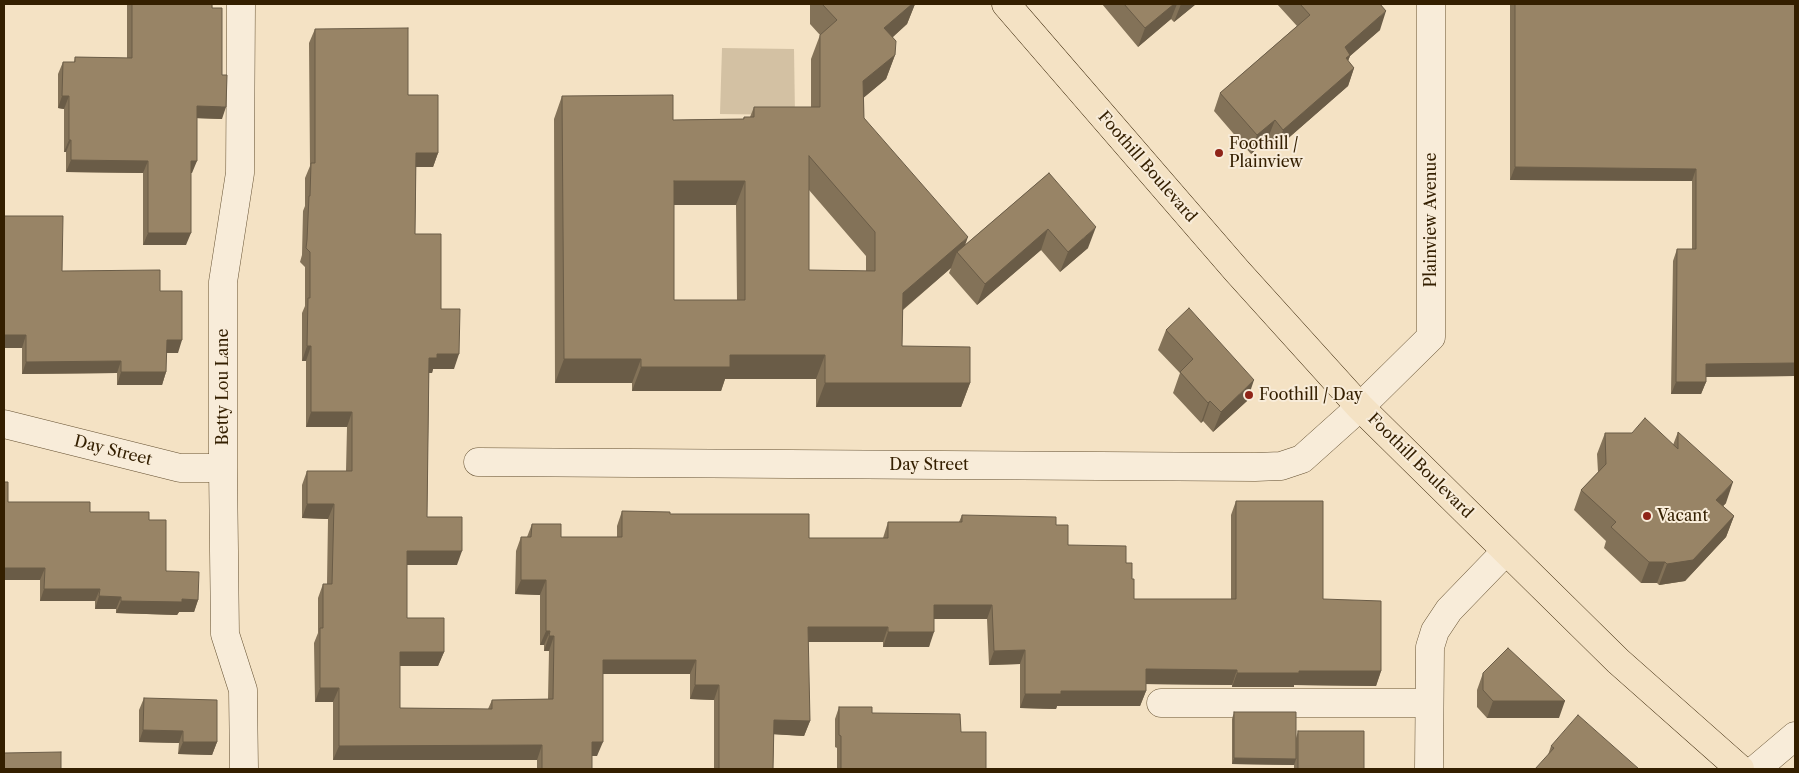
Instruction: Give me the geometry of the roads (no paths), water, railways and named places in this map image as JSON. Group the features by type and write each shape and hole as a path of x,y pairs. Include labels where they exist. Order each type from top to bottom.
{"main road":[{"name":"Foothill Boulevard","path":"1006,4 1242,276 1360,407 1618,661 1740,769"}],"street":[{"name":"Betty Lou Lane","path":"241,4 240,173 223,282 223,468 225,634 243,690 244,769"},
{"name":"Plainview Avenue","path":"1360,407 1431,337 1431,4"},
{"name":"Day Street","path":"478,462 1281,466 1302,459 1360,407"},
{"name":"Day Street","path":"4,424 180,468 223,468"},
{"path":"1429,769 1430,647 1435,631 1450,610 1506,552"},
{"path":"1161,703 1429,703"},
{"path":"1756,769 1795,736"}],"place":[{"name":"Foothill / Plainview","path":"1219,153"},
{"name":"Foothill / Day","path":"1249,395"},
{"name":"Vacant","path":"1647,516"}]}
